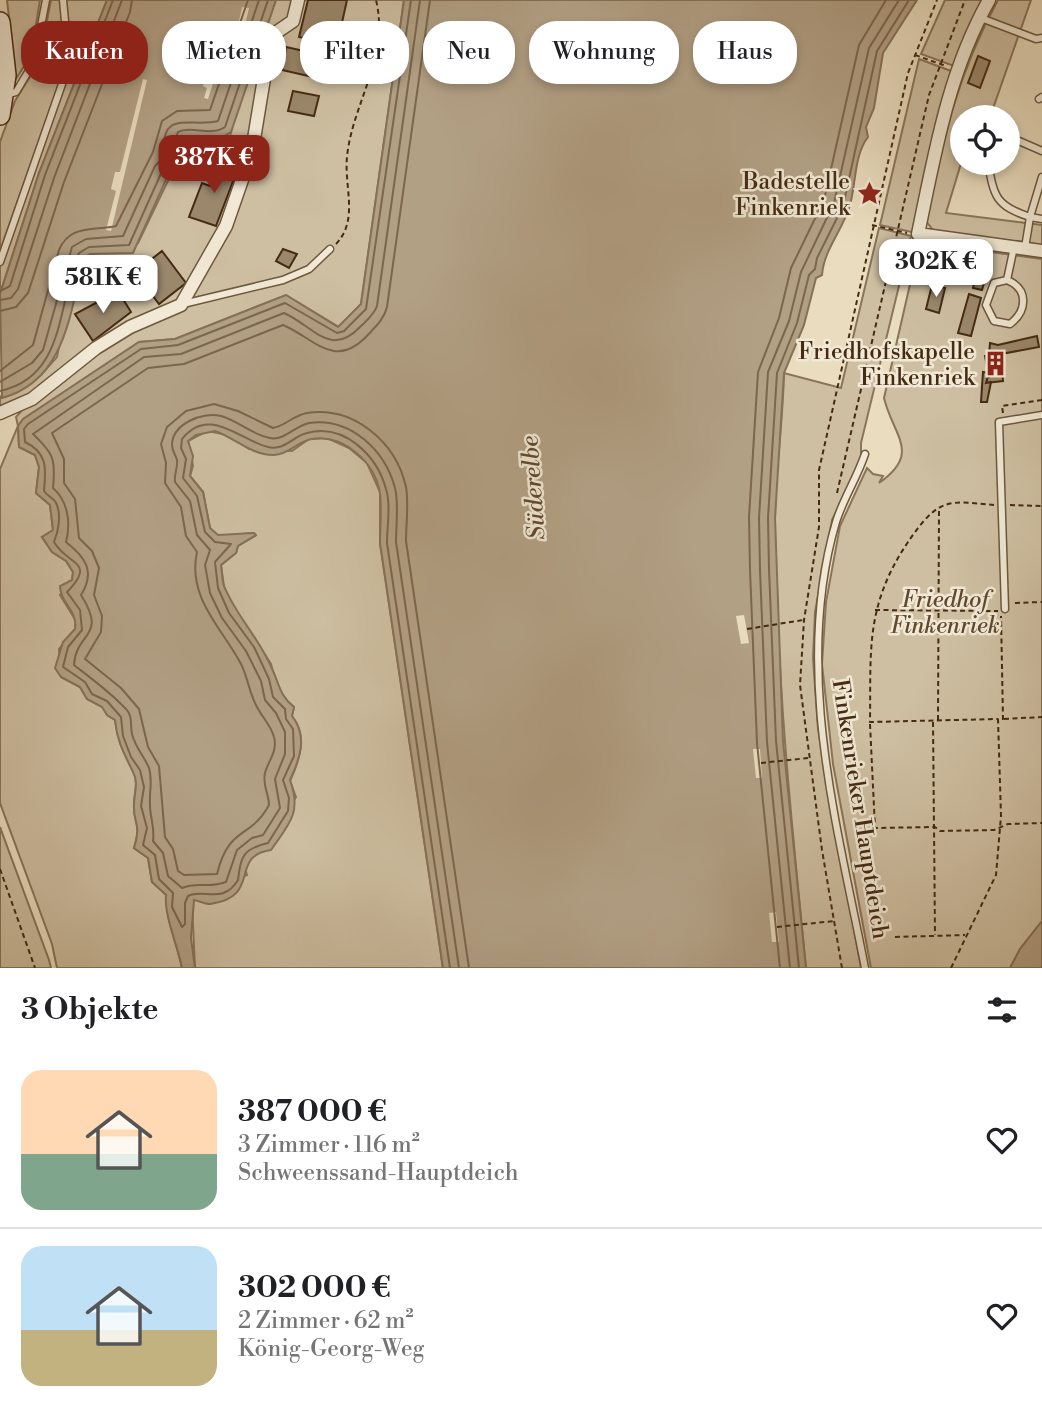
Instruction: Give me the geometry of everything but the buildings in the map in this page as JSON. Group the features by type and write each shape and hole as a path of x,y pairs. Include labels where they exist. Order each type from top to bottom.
{"street":[{"path":"0,413 32,399 96,348 130,327 181,304 226,226 252,151 271,36 293,20 298,0"},
{"path":"989,0 979,17 947,96 915,234 1042,251"},
{"path":"0,22 6,61 0,115"}],"lane":[{"path":"2,95 16,92 34,62 46,0"},
{"path":"0,262 69,64 64,0"},
{"path":"979,17 1036,39 1042,38"},
{"path":"1020,141 1042,151"},
{"path":"991,175 997,200 1003,206 1042,219"},
{"path":"1007,281 1042,177"},
{"path":"181,304 212,300 283,280 309,269 330,249"},
{"path":"1007,281 1019,288 1023,299 1022,311 1010,324 994,321 987,312 986,305 994,283 1007,281"},
{"path":"1002,610 999,422 1042,415"},
{"name":"Finkenrieker Hauptdeich","path":"865,454 836,521 819,621 817,687 829,770 865,968"}],"path":[{"path":"330,249 345,234 350,208 347,155 374,68 377,39 376,0"},
{"path":"835,384 914,55 937,0"},
{"path":"837,494 897,231 939,63 965,0"},
{"path":"914,55 952,68"},
{"path":"872,225 915,234"},
{"path":"1004,421 1002,406 1042,400"},
{"path":"1042,506 949,503 939,508 917,528 883,585 874,610 870,722 875,828 935,827 940,831 1042,823"},
{"path":"938,720 939,508"},
{"path":"874,610 1002,610 1011,603 1042,602"},
{"path":"1002,610 1003,719"},
{"path":"747,629 802,620"},
{"path":"870,722 1042,718"},
{"path":"951,968 996,876 999,828 998,719"},
{"path":"933,721 935,936"},
{"path":"761,763 808,758"},
{"path":"0,869 35,968"},
{"path":"777,927 835,921"},
{"path":"895,937 966,934"}],"green space":[{"path":"7,0 40,0 37,21 21,21 21,71 16,79"},
{"path":"51,0 61,0 63,21 47,21"},
{"path":"66,0 107,0 99,21 68,21"},
{"path":"270,0 404,0 401,21 300,21 300,84 392,84 361,304 339,327 286,295 175,339 139,342 24,419 18,426 16,417 41,389 0,410 0,397 41,375 57,357 77,255 138,243 190,135 229,140 243,84 286,84 286,21 262,21"},
{"path":"945,0 984,0 954,66 921,54"},
{"path":"998,0 1031,0 994,105 954,105 972,55"},
{"path":"919,59 951,71 912,232 880,225"},
{"path":"25,84 59,84 0,251 0,142 15,101"},
{"path":"63,84 74,84 39,173 0,294 0,266"},
{"path":"950,120 950,175 957,175 946,213 1042,225 1042,245 933,230 926,221"},
{"path":"879,228 911,236 861,443 861,460 832,520 815,612 813,658 818,729 861,968 806,968 785,745 778,634 775,503 784,373 841,388"},
{"name":"Friedhof Finkenriek","path":"932,244 1042,259 1042,921 1020,949 1010,968 871,968 833,764 822,664 826,602 840,526 867,468 873,474 883,476 879,483 892,472 902,453 898,434 884,398 919,245"},
{"path":"18,426 19,447 35,455 39,467 36,493 50,505 53,530 42,537 52,552 66,561 73,572 72,580 60,595 76,621 75,629 59,649 61,677 80,687 87,699 103,707 107,715 115,720 119,741 136,780 134,811 137,833 134,848 148,858 152,882 167,895 169,922 182,968 57,968 52,944 0,803 0,469"},
{"path":"207,431 228,435 249,449 292,451 309,439 327,438 349,448 367,463 380,492 380,543 443,968 195,968 192,904 194,900 247,875 245,868 249,859 259,852 296,797 290,781 301,748 300,732 292,716 294,707 279,694 271,664 235,610 224,587 221,565 236,553 238,546 255,536 253,533 218,536 210,528 203,492 190,476 193,466 188,441"},
{"path":"0,827 49,960 51,968 0,968"}],"water":[{"path":"107,0 276,0 269,21 162,21 162,84 247,84 231,132 219,139 183,136 179,148 187,163 178,172 169,173 133,253 90,254 84,258 69,321 52,360 40,376 23,389 2,398 0,294 39,173 74,84 148,84 148,21 99,21"},
{"name":"Süderelbe","path":"404,0 917,0 883,53 874,108 866,127 868,137 860,152 850,205 826,257 822,275 816,278 804,325 784,373 775,518 783,741 806,968 443,968 380,543 381,512 377,483 365,462 347,446 336,441 312,439 285,452 266,455 215,431 196,435 188,441 193,456 190,476 203,492 210,528 218,535 256,535 238,546 236,553 221,565 223,584 268,660 283,695 294,707 292,716 300,731 301,748 290,780 295,801 292,818 271,850 258,854 251,860 236,893 226,900 210,904 194,900 191,938 195,968 182,968 169,922 166,895 152,882 148,858 134,848 137,833 134,811 136,780 119,741 115,720 107,715 102,707 87,699 80,687 61,677 55,668 63,642 75,629 74,617 60,586 72,580 73,572 66,561 52,552 42,537 53,530 50,505 36,493 39,467 35,455 19,447 18,426 23,419 139,342 175,339 286,295 338,327 361,304 392,84 409,84 409,21 401,21"},
{"path":"1042,921 1042,968 1010,968 1020,949"}],"pier":[{"path":"242,7 249,8 246,21 239,21"},
{"path":"142,84 146,84 111,231 106,230 116,191 111,189 115,172 120,172"},
{"path":"213,84 208,99 204,98 207,88 203,86"},
{"path":"744,615 749,643 741,644 736,616"},
{"path":"753,749 760,749 762,778 756,778"},
{"path":"776,912 779,942 772,942 769,913"}],"place":[{"name":"Badestelle Finkenriek","path":"870,194"},
{"name":"Friedhofskapelle Finkenriek","path":"995,364"}]}
